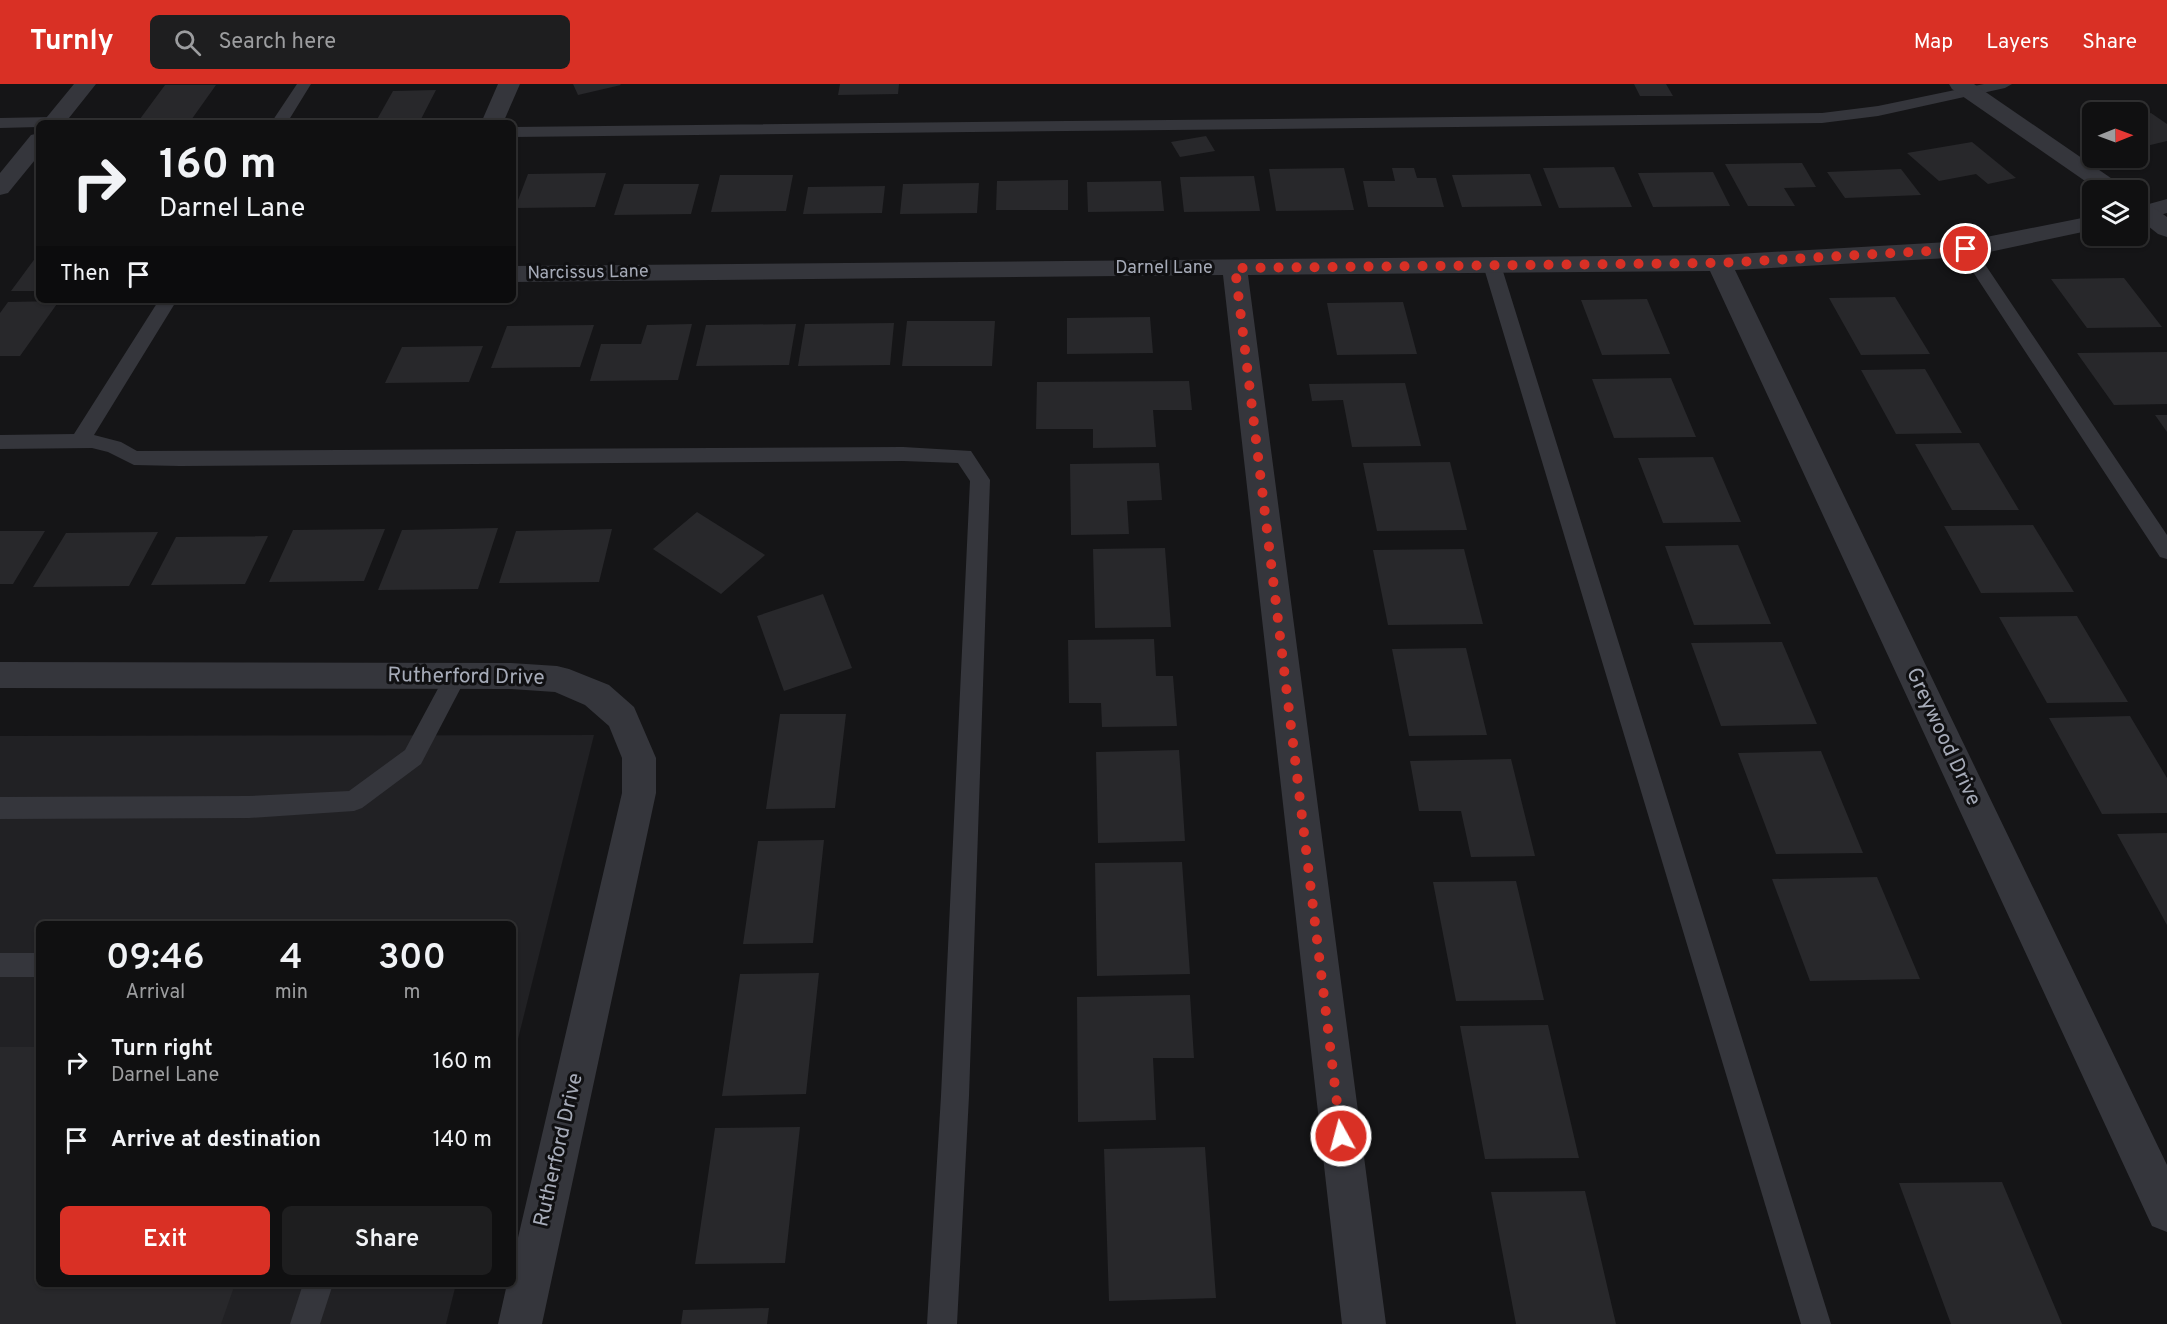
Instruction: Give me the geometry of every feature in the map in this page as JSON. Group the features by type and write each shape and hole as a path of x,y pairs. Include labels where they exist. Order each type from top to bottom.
{"street":[{"path":"55,120 85,84"},
{"path":"493,120 509,84"},
{"path":"1965,88 2098,180"},
{"path":"0,188 36,144"},
{"path":"2148,211 2167,229"},
{"name":"Darnel Lane","path":"664,273 1719,263 1966,249 2082,225"},
{"name":"Greywood Drive","path":"1719,263 2167,1211"},
{"path":"1235,268 1364,1324"},
{"name":"Narcissus Lane","path":"516,274 664,273"},
{"name":"Rutherford Drive","path":"0,675 456,676 557,679 597,694 622,717 639,758 639,793 520,1324"}],"lane":[{"path":"281,120 304,84"},
{"path":"516,132 1822,118 1878,111 1965,88 2005,84"},
{"path":"0,123 36,123"},
{"path":"1966,249 2167,551"},
{"path":"1491,266 1816,1324"},
{"path":"80,441 166,303"},
{"path":"0,442 92,441 114,447 134,458 180,459 891,454 964,456 980,480 955,1096 942,1324"},
{"path":"0,808 249,807 354,801 413,757 456,676"},
{"path":"0,965 36,965"},
{"path":"305,1324 317,1287"}],"shaded area":[{"path":"594,735 516,1047 516,921 36,921 36,1287 455,1287 446,1324 0,1324 0,736"}],"building":[{"path":"573,84 620,84 621,85 578,95"},
{"path":"840,84 899,84 898,94 838,95"},
{"path":"1634,84 1666,84 1673,96 1640,96"},
{"path":"165,85 216,85 191,120 139,120"},
{"path":"436,90 421,120 377,120 393,91"},
{"path":"2151,113 2167,124 2167,141 2148,146 2148,114"},
{"path":"1206,136 1215,151 1180,157 1171,142"},
{"path":"1972,142 2016,178 1988,184 1976,174 1939,181 1907,153"},
{"path":"1802,163 1816,187 1784,188 1795,206 1748,206 1725,164"},
{"path":"1614,167 1632,207 1559,208 1543,168"},
{"path":"1344,168 1354,210 1276,211 1269,169"},
{"path":"1392,168 1414,168 1417,178 1436,178 1444,207 1368,207 1363,181 1395,181"},
{"path":"1901,169 1921,195 1845,198 1827,172"},
{"path":"1713,172 1730,206 1653,207 1638,173"},
{"path":"606,173 595,207 516,208 528,174"},
{"path":"1530,174 1542,206 1462,207 1452,175"},
{"path":"720,175 793,175 786,211 711,212"},
{"path":"1254,176 1260,211 1184,212 1180,177"},
{"path":"1068,180 1068,210 996,210 997,181"},
{"path":"1161,181 1164,211 1088,212 1087,182"},
{"path":"979,183 977,213 900,214 903,184"},
{"path":"624,184 699,184 691,214 614,215"},
{"path":"885,186 882,213 803,214 808,187"},
{"path":"36,257 36,291 11,291"},
{"path":"2124,278 2162,327 2087,328 2051,279"},
{"path":"1895,297 1930,354 1861,355 1829,298"},
{"path":"1647,299 1670,354 1602,355 1581,300"},
{"path":"8,302 58,303 20,356 0,356 0,313"},
{"path":"1403,302 1417,354 1337,355 1327,303"},
{"path":"1150,317 1153,353 1067,354 1067,318"},
{"path":"907,321 995,321 992,366 902,366"},
{"path":"894,323 890,365 798,366 805,324"},
{"path":"692,324 678,380 590,381 601,344 641,344 647,325"},
{"path":"796,324 789,365 696,366 706,325"},
{"path":"594,325 580,367 491,368 507,326"},
{"path":"483,346 469,382 385,383 402,347"},
{"path":"2167,352 2167,404 2114,405 2077,353"},
{"path":"1925,369 1962,433 1896,434 1861,370"},
{"path":"1671,378 1696,437 1614,438 1592,379"},
{"path":"1189,381 1192,410 1153,410 1156,447 1093,448 1093,429 1036,429 1037,382"},
{"path":"1405,383 1421,446 1352,447 1343,400 1312,401 1309,384"},
{"path":"2155,415 2167,415 2167,432"},
{"path":"1979,443 2019,510 1952,510 1915,444"},
{"path":"1713,457 1741,522 1663,523 1638,458"},
{"path":"1450,462 1467,530 1377,531 1363,463"},
{"path":"1159,463 1162,500 1127,501 1129,534 1071,535 1070,464"},
{"path":"697,512 765,555 721,594 653,549"},
{"path":"2033,525 2074,592 1981,593 1944,526"},
{"path":"498,528 478,589 378,590 402,530"},
{"path":"385,529 364,581 269,582 293,530"},
{"path":"612,529 599,582 499,583 516,531"},
{"path":"0,531 45,531 13,584 0,584"},
{"path":"158,532 129,586 33,587 66,533"},
{"path":"268,536 245,584 151,585 176,537"},
{"path":"1738,545 1771,624 1694,625 1665,546"},
{"path":"1165,548 1171,627 1095,628 1093,549"},
{"path":"1464,549 1483,624 1388,625 1373,550"},
{"path":"823,594 852,668 784,691 757,616"},
{"path":"2077,616 2128,702 2047,703 1999,617"},
{"path":"1154,639 1156,676 1173,676 1177,726 1102,727 1101,703 1069,703 1068,640"},
{"path":"1782,642 1817,724 1721,726 1691,643"},
{"path":"1466,648 1487,735 1409,736 1392,649"},
{"path":"780,714 846,714 835,808 766,809"},
{"path":"2130,716 2167,778 2167,813 2102,814 2049,718"},
{"path":"1179,750 1185,841 1098,843 1096,752"},
{"path":"1821,751 1863,853 1776,854 1738,753"},
{"path":"1511,759 1535,856 1471,857 1461,811 1419,811 1410,761"},
{"path":"2167,833 2167,925 2117,834"},
{"path":"824,840 813,943 743,944 758,841"},
{"path":"1182,862 1190,974 1097,976 1095,863"},
{"path":"1877,877 1920,979 1810,981 1772,879"},
{"path":"1516,881 1544,1000 1456,1001 1433,882"},
{"path":"819,973 806,1094 722,1096 740,974"},
{"path":"1190,995 1194,1058 1153,1058 1156,1120 1078,1122 1077,997"},
{"path":"1548,1025 1579,1158 1485,1159 1460,1026"},
{"path":"0,1047 36,1047 36,1287 234,1287 221,1324 0,1324"},
{"path":"800,1127 785,1263 695,1264 715,1128"},
{"path":"1205,1147 1216,1298 1109,1301 1104,1149"},
{"path":"2002,1182 2062,1324 1951,1324 1899,1183"},
{"path":"1585,1191 1616,1324 1516,1324 1491,1192"},
{"path":"769,1308 767,1324 681,1324 683,1310"}],"route":[{"path":"1341,1136 1235,268 1719,263 1966,249"}]}
